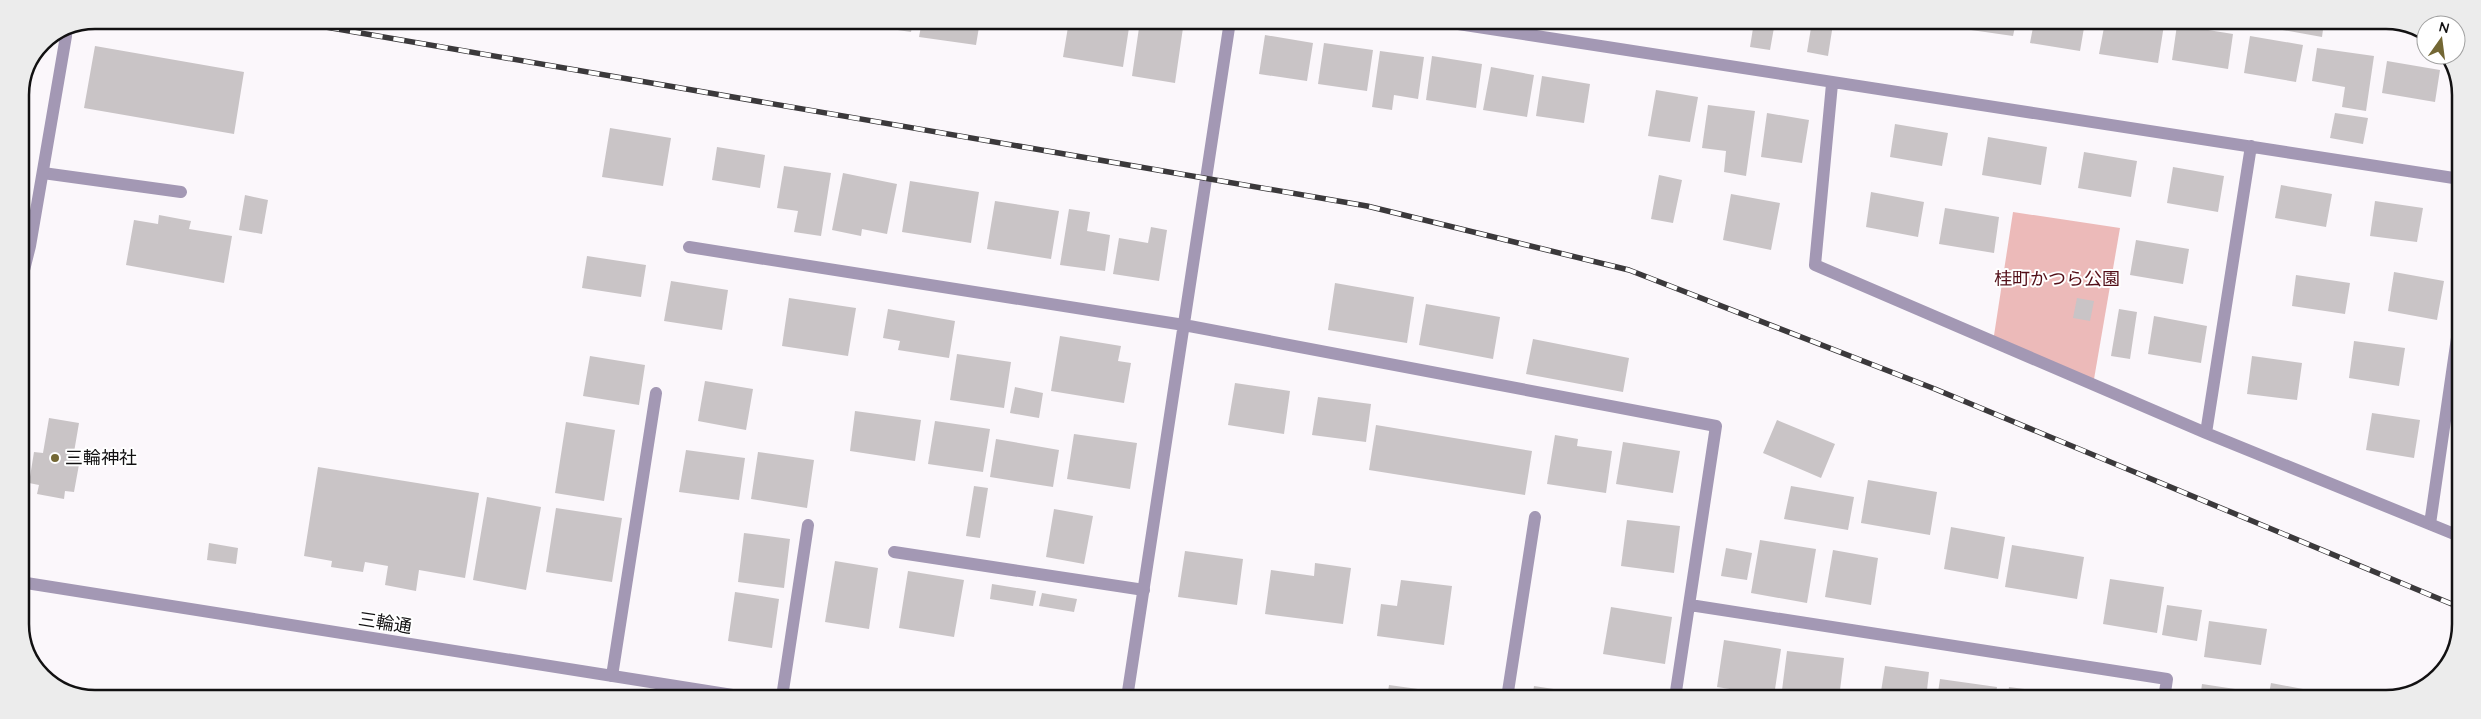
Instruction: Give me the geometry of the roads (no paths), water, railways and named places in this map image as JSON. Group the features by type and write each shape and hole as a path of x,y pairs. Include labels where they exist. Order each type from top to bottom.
{"street":[{"path":"1128,690 1229,29"},
{"path":"1484,29 1832,84 2452,178"},
{"path":"29,250 66,36"},
{"path":"1832,84 1815,265 2206,433 2452,533"},
{"path":"2206,433 2251,146"},
{"path":"43,172 181,192"},
{"path":"689,247 1184,325 1716,426 1676,690"},
{"path":"2430,524 2452,372"},
{"path":"612,676 656,393"},
{"path":"1508,690 1535,516"},
{"path":"783,690 808,525"},
{"path":"894,552 1144,590"},
{"name":"三輪通","path":"29,583 701,690"},
{"path":"1690,606 2167,679 2165,690"}],"railway":[{"path":"337,29 1367,206 1629,270 1935,389 2452,604"}],"place":[{"name":"三輪神社","path":"55,458"}],"park label":[{"name":"桂町かつら公園","path":"2057,279"}]}
